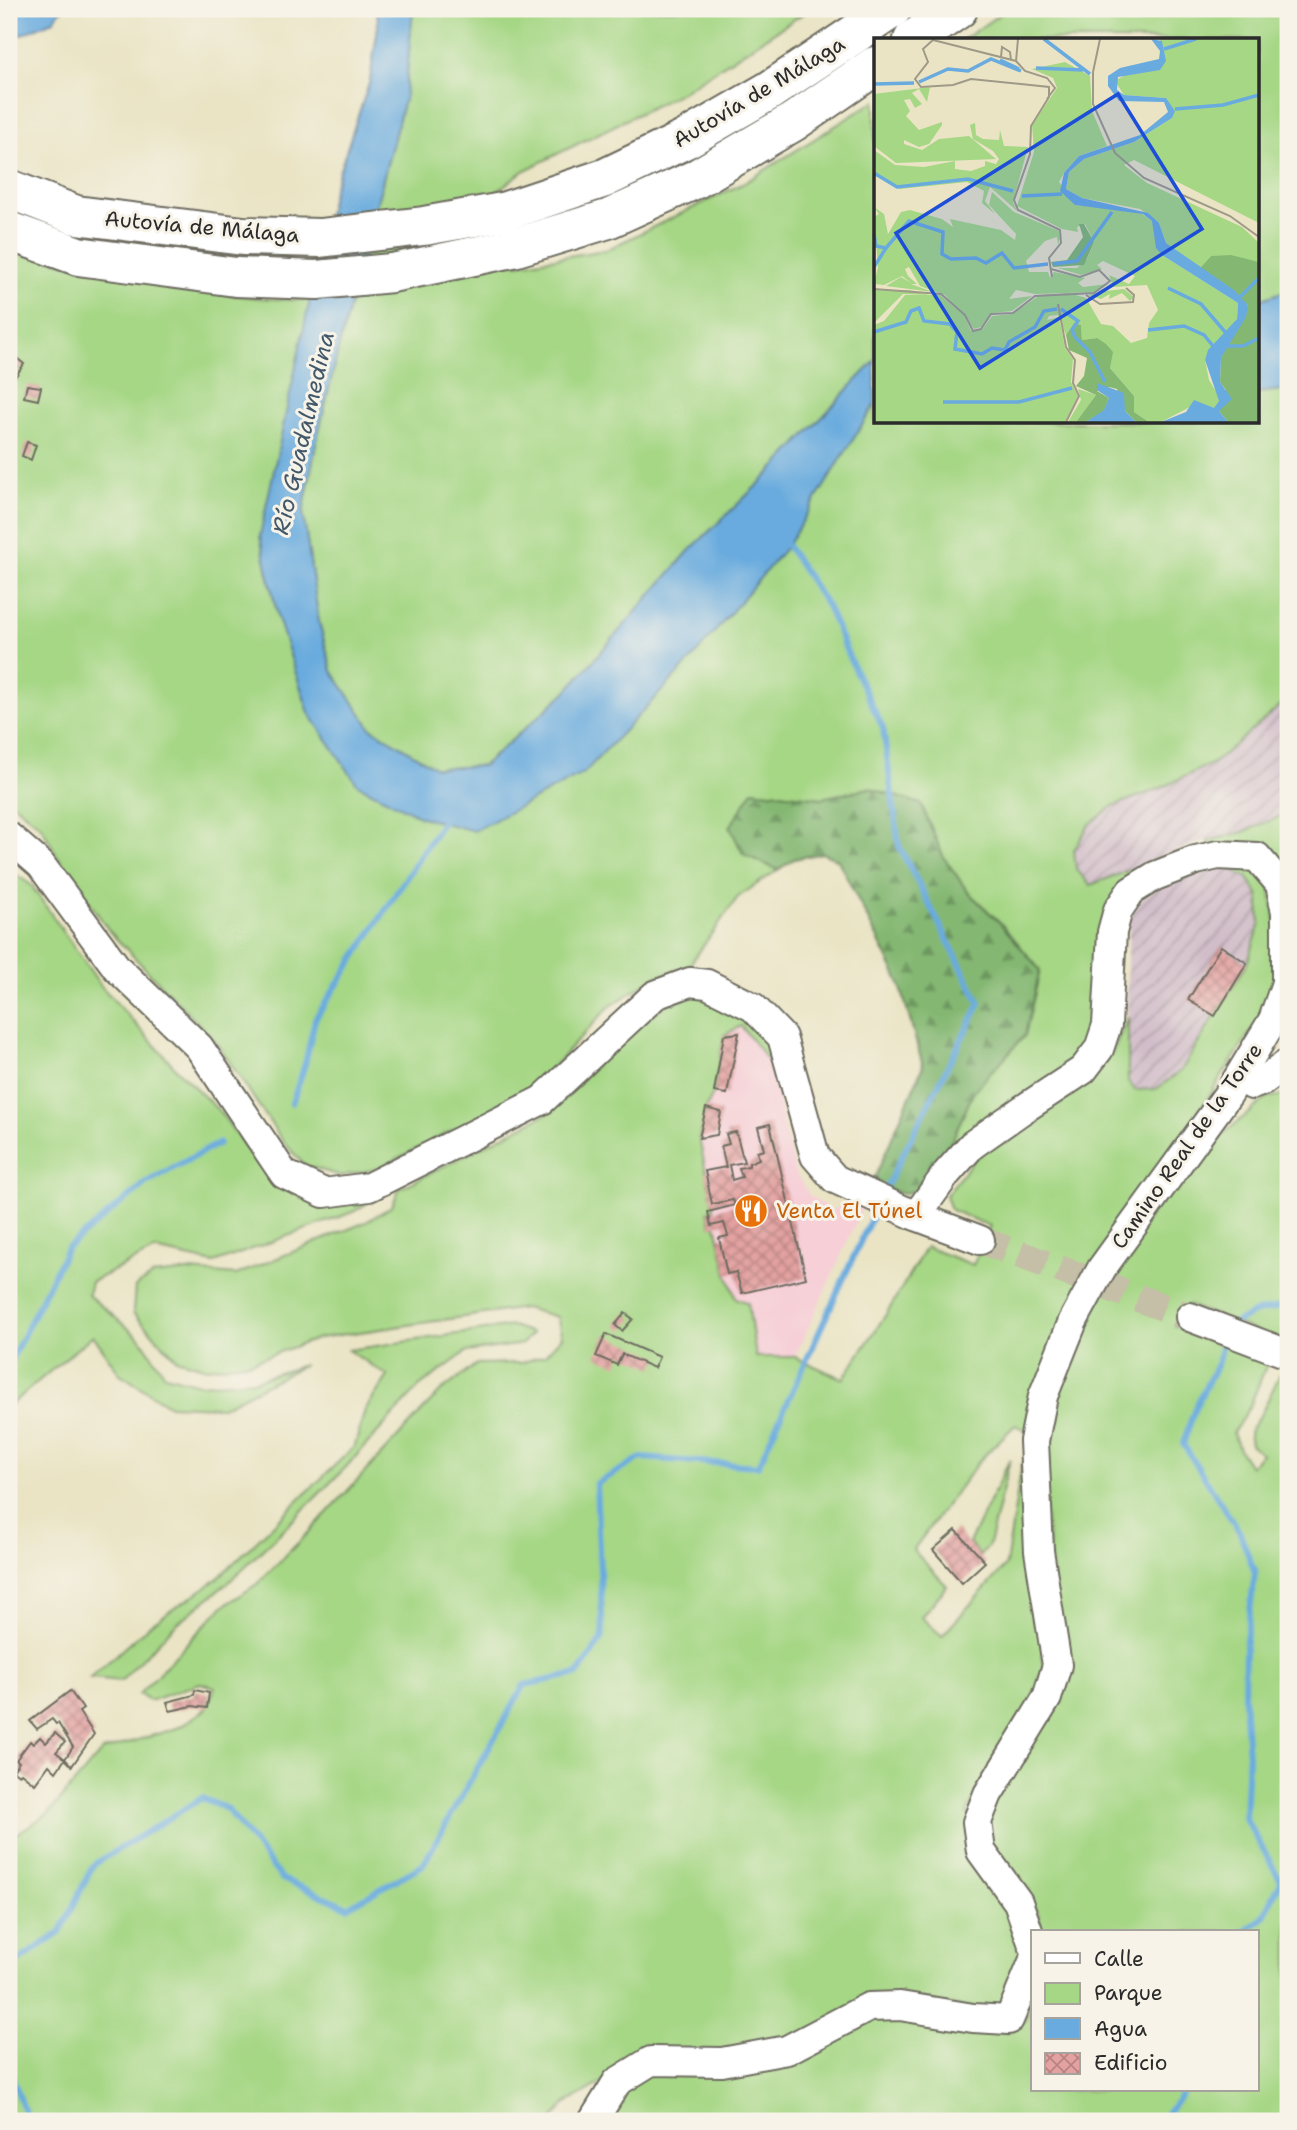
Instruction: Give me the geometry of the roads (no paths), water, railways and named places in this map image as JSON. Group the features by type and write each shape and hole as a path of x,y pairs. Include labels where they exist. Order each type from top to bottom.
{"highway":[{"name":"Autovía de Málaga","path":"9,231 78,256 236,277 317,280 392,273 508,230 605,178 686,139 769,91 892,9"},
{"path":"916,38 958,9"},
{"name":"Autovía de Málaga","path":"9,189 76,215 243,236 320,238 424,226 508,230 608,219 696,179 793,122 874,67"}],"street":[{"path":"9,837 41,865 117,968 199,1047 284,1174 324,1193 369,1186 542,1100 655,995 690,982 707,984 753,1007 782,1037 815,1156 835,1179 916,1216 980,1240"},
{"name":"Camino Real de la Torre","path":"916,1216 947,1173 972,1145 1083,1070 1099,1049 1107,1025 1112,932 1118,910 1131,891 1155,876 1196,860 1219,855 1256,857 1280,884 1286,912 1286,983 1273,1020 1228,1093 1102,1268 1073,1321 1044,1396 1034,1441 1039,1551 1056,1665 1047,1698 988,1794 977,1822 981,1851 1018,1902 1031,1939"},
{"path":"1252,1085 1263,1081 1288,1063"},
{"path":"1190,1317 1288,1354"},
{"path":"593,2121 617,2082 651,2061 722,2062 787,2050 869,2007 900,2006 973,2018 1009,2020 1031,1967"}],"water":[{"path":"9,9 62,9 53,21 9,40"},
{"name":"Río Guadalmedina","path":"377,9 413,9 405,96 339,346 303,513 319,622 332,671 371,728 436,768 483,766 565,693 690,550 767,476 874,362 874,406 787,546 692,659 584,773 474,831 421,817 358,785 309,713 278,618 260,536 333,190 370,80 378,26"},
{"path":"1288,290 1288,389 1258,393 1258,301"}],"waterway":[{"path":"784,541 827,606 883,728 899,846 980,1003 887,1185"},
{"path":"292,1103 305,1064 315,1019 445,818"},
{"path":"9,1364 67,1248 147,1182 219,1143"},
{"path":"9,1967 60,1933 93,1865 202,1798 227,1809 282,1879 348,1907 423,1865 524,1685 578,1674 603,1637 596,1484 641,1458 758,1466 874,1212"},
{"path":"1237,1322 1253,1313 1288,1305"},
{"path":"1222,1343 1218,1362 1195,1408 1183,1444 1240,1533 1255,1573 1245,1648 1244,1699 1248,1757 1245,1818 1281,1881 1263,1918 1247,1930"},
{"path":"9,2067 28,2121"},
{"path":"1161,2121 1183,2092"}],"tunnel":[{"path":"980,1240 1190,1317"}],"place":[{"name":"Venta El Túnel","path":"751,1211"}]}
